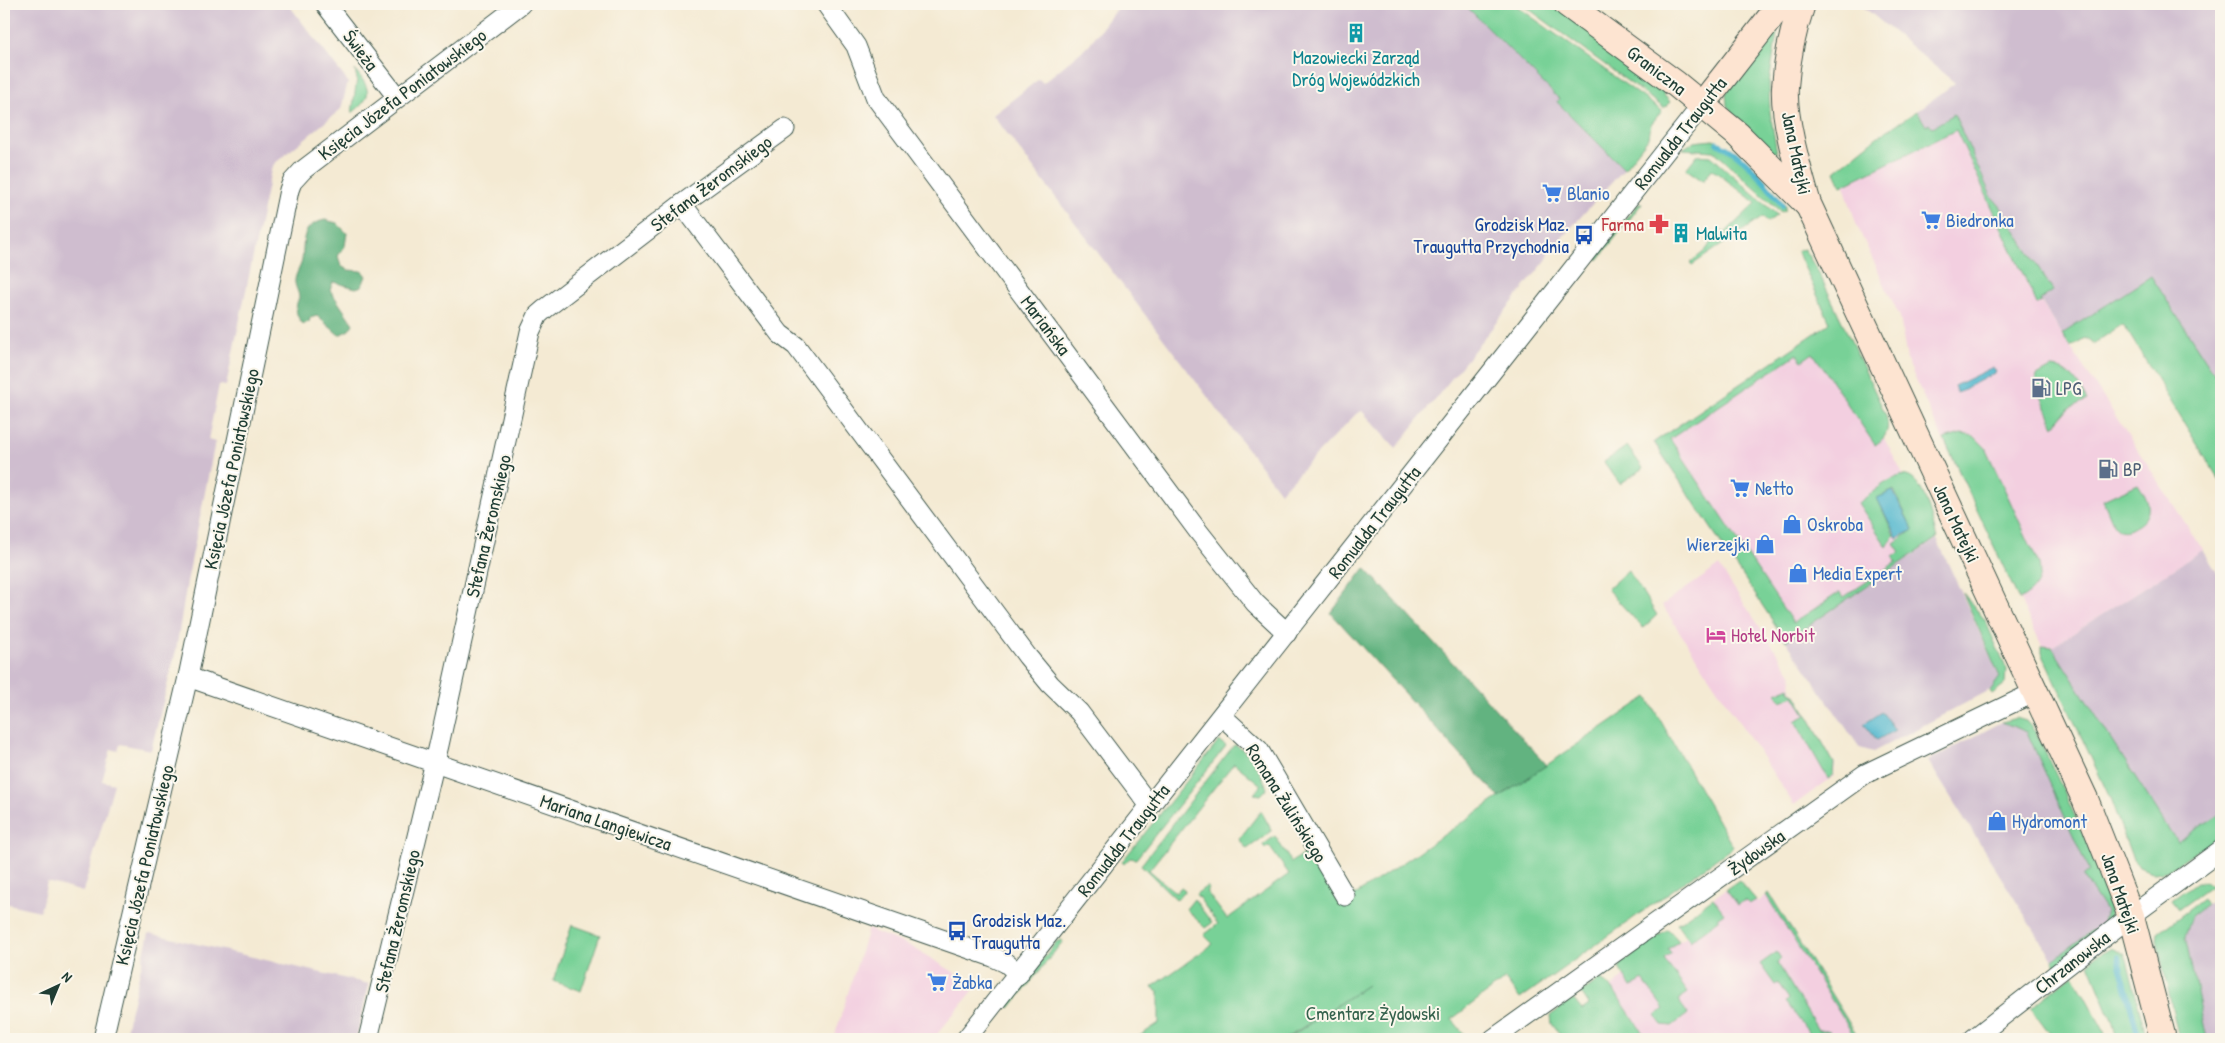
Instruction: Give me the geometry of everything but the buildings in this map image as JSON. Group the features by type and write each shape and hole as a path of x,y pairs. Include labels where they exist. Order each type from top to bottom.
{"street":[{"name":"Świeża","path":"325,4 397,97"},
{"name":"Księcia Józefa Poniatowskiego","path":"102,1039 188,678 292,182 303,170 521,4"},
{"name":"Mariańska","path":"826,4 856,46 876,98 1198,531 1255,603 1287,633"},
{"name":"Romualda Traugutta","path":"966,1039 1020,974 1781,4"},
{"name":"Jana Matejki","path":"1802,4 1793,32 1785,88 1795,156 1808,204 2085,799 2131,916 2163,1039"},
{"name":"Graniczna","path":"1576,6 1737,134 1808,204"},
{"name":"Stefana Żeromskiego","path":"368,1039 435,762 530,332 536,319 544,309 784,129"},
{"path":"682,204 780,334 796,346 1027,656 1050,684 1079,712 1150,806"},
{"name":"Mariana Langiewicza","path":"188,678 435,762 993,957 1006,963 1020,974"},
{"name":"Żydowska","path":"1493,1039 1865,774 2035,692"},
{"name":"Romana Żulińskiego","path":"1222,716 1259,750 1345,896"},
{"name":"Chrzanowska","path":"1973,1039 2131,916 2221,850"}],"shaded area":[{"path":"4,4 288,4 348,82 341,109 274,164 271,170 226,386 219,385 208,440 215,442 187,582 176,650 151,750 120,744 118,751 111,749 102,781 114,784 83,892 47,882 40,911 4,903"},
{"name":"Mazowiecki Zarząd Dróg Wojewódzkich","path":"1120,4 1464,4 1559,99 1557,102 1624,169 1549,252 1547,259 1396,448 1362,411 1356,414 1280,492 993,115 1039,79 1043,83 1088,46"},
{"path":"1860,4 2221,4 2221,384 2151,276 2062,334 2040,300 2053,291 2000,206 1991,196 1954,114 1933,128 1926,126 1917,111 1955,83"},
{"path":"1917,111 1926,126 1954,114 2041,302 2203,550 2052,647 2042,646 1931,414 1907,360 1900,317 1857,226 1840,173 1876,149 1877,137"},
{"path":"1825,326 1937,539 1786,641 1653,442"},
{"path":"1937,539 2000,678 1992,689 1873,752 1860,748 1786,641"},
{"path":"2203,550 2221,579 2221,813 2177,842 2052,647"},
{"path":"1719,566 1792,675 1791,691 1796,694 1835,764 1834,776 1794,805 1662,605"},
{"path":"2002,722 2027,732 2089,871 2083,876 2106,911 2102,923 2053,960 1928,761"},
{"path":"1726,889 1738,905 1746,900 1749,904 1756,900 1758,902 1769,893 1859,1039 1632,1039 1602,997 1623,977 1675,937 1679,941 1687,937 1723,912 1713,898"},
{"path":"2221,895 2221,1039 2206,1039 2185,937 2192,916"},
{"path":"868,929 912,947 977,986 933,1039 834,1038"},
{"path":"149,933 369,984 356,1039 124,1039"}],"green space":[{"path":"1464,4 1514,4 1662,111 1651,124 1649,137 1624,169 1557,102 1559,99"},
{"path":"1522,4 1554,4 1666,90 1663,94 1670,102 1664,108"},
{"path":"1773,32 1777,34 1769,83 1770,112 1777,153 1774,155 1727,106 1726,93"},
{"path":"355,70 364,82 367,93 364,102 352,113 357,79"},
{"path":"1917,111 1926,126 1929,124 1933,127 1954,114 1991,196 2000,206 2053,291 2040,300 2041,302 2037,304 1956,130 1841,186 1835,171 1877,137"},
{"path":"1713,140 1744,158 1785,205 1785,210 1781,212 1714,151 1682,149 1694,142"},
{"path":"1697,155 1711,156 1777,215 1768,222 1763,217 1692,265 1690,263 1705,251 1721,230 1725,233 1756,203 1712,169 1703,181 1686,169"},
{"path":"1639,203 1642,203 1598,260 1597,256"},
{"path":"325,220 337,223 347,233 345,246 338,256 341,266 348,270 362,271 366,276 362,286 356,288 333,282 330,290 353,324 349,330 339,335 317,316 310,318 309,322 303,324 296,312 299,298 295,280 302,260 305,235 311,226"},
{"path":"1804,249 1819,273 1885,413 1887,431 1883,439 1875,445 1813,353 1802,361 1797,354 1670,439 1793,623 1840,592 1844,597 1896,562 1893,557 1900,552 1894,543 1913,530 1894,490 1877,498 1894,535 1887,547 1858,503 1887,482 1897,477 1906,476 1914,480 1925,497 1937,538 1786,641 1654,442 1830,323 1797,251"},
{"path":"2151,276 2221,384 2221,483 2123,324 2093,344 2085,338 2070,347 2062,334"},
{"path":"2051,368 2069,374 2087,400 2068,409 2054,426 2035,382 2037,376"},
{"path":"1961,434 1974,436 1985,447 2039,564 2040,576 2036,585 2033,590 2019,600 1944,439"},
{"path":"1627,446 1643,468 1620,484 1604,462"},
{"path":"2138,484 2147,500 2147,516 2133,528 2119,530 2114,526 2103,500"},
{"path":"1365,568 1547,765 1499,797 1331,613"},
{"path":"1628,570 1657,615 1643,628 1607,589"},
{"path":"1963,593 1985,620 2006,668 2005,684 1992,694 1990,691 2000,677"},
{"path":"2042,646 2052,647 2177,842 2221,813 2221,836 2167,871 2154,873 2139,867 2132,857 2110,798 2042,653"},
{"path":"1790,687 1789,691 1796,695 1834,763 1833,775 1828,779 1795,721 1806,715 1794,696 1781,701 1776,693"},
{"name":"Cmentarz Żydowski","path":"1647,697 1733,847 1520,999 1505,979 1452,1019 1468,1039 1287,1039 1367,985 1285,1039 1135,1039 1159,1023 1159,992 1152,987 1213,944 1204,935 1218,924 1196,894 1207,886 1209,889 1206,891 1227,919 1289,874 1269,846 1265,848 1263,845 1275,836 1291,862 1306,853 1315,866 1318,865 1341,904 1339,906"},
{"path":"2016,718 2026,721 2037,734 2093,858 2109,906 2110,922 2057,968 2053,960 2103,923 2106,911 2083,876 2089,871 2027,732 2002,722"},
{"path":"1219,741 1226,746 1136,859 1130,858 1124,864 1122,862 1124,859"},
{"path":"1234,745 1244,750 1249,756 1259,770 1267,789 1261,795 1254,794 1261,785 1234,763 1149,870 1176,893 1181,887 1185,890 1177,900 1141,865"},
{"path":"1261,811 1272,831 1247,849 1239,839"},
{"path":"1739,880 1756,900 1749,904 1745,900 1738,905 1726,889"},
{"path":"2196,882 2205,882 2211,886 2179,909 2172,900"},
{"path":"1769,893 1859,1039 1856,1039 1766,895"},
{"path":"1713,898 1724,913 1717,918 1719,920 1690,941 1677,924"},
{"path":"1194,899 1212,923 1205,928 1186,909"},
{"path":"2203,899 2207,905 2192,916 2185,937 2207,1039 2179,1039 2157,940 2158,933"},
{"path":"572,925 600,935 581,991 553,981"},
{"path":"1668,929 1679,941 1668,949 1671,954 1664,959 1688,993 1678,1000 1688,1014 1672,1026 1662,1025 1655,1016 1664,1009 1643,980 1631,987 1619,968 1622,963"},
{"path":"1063,941 1010,1008 1007,1005 1056,942"},
{"path":"2111,948 2124,954 2127,960 2147,1039 2117,1039 2112,1020 2089,964 2094,957"},
{"path":"1777,952 1781,959 1777,962 1818,1030 1829,1031 1834,1039 1818,1039 1815,1035 1812,1037 1786,1002 1789,999 1778,983 1775,985 1760,964"},
{"path":"2073,974 2104,1031 2106,1039 2054,1039 2031,1008"},
{"path":"1600,979 1613,989 1647,1039 1563,1039 1552,1024 1551,1015 1573,999 1582,1010 1589,1005 1581,993"}],"water":[{"path":"1993,367 1996,372 1957,393 1954,386"},
{"path":"1893,491 1913,530 1897,538 1877,498"},
{"path":"1882,712 1895,730 1877,740 1864,724"}],"waterway":[{"path":"1717,143 1745,161 1782,205"},
{"path":"2118,957 2139,1039"}],"place":[{"name":"Mazowiecki Zarząd Dróg Wojewódzkich","path":"1356,33"},
{"name":"Blanio","path":"1552,193"},
{"name":"Biedronka","path":"1931,220"},
{"name":"Farma","path":"1659,224"},
{"name":"Malwita","path":"1681,233"},
{"name":"Grodzisk Maz. Traugutta Przychodnia","path":"1584,235"},
{"name":"LPG","path":"2041,388"},
{"name":"BP","path":"2108,469"},
{"name":"Netto","path":"1740,488"},
{"name":"Oskroba","path":"1792,524"},
{"name":"Wierzejki","path":"1765,544"},
{"name":"Media Expert","path":"1798,573"},
{"name":"Hotel Norbit","path":"1716,635"},
{"name":"Hydromont","path":"1997,821"},
{"name":"Grodzisk Maz. Traugutta","path":"957,931"},
{"name":"Żabka","path":"937,982"}]}
